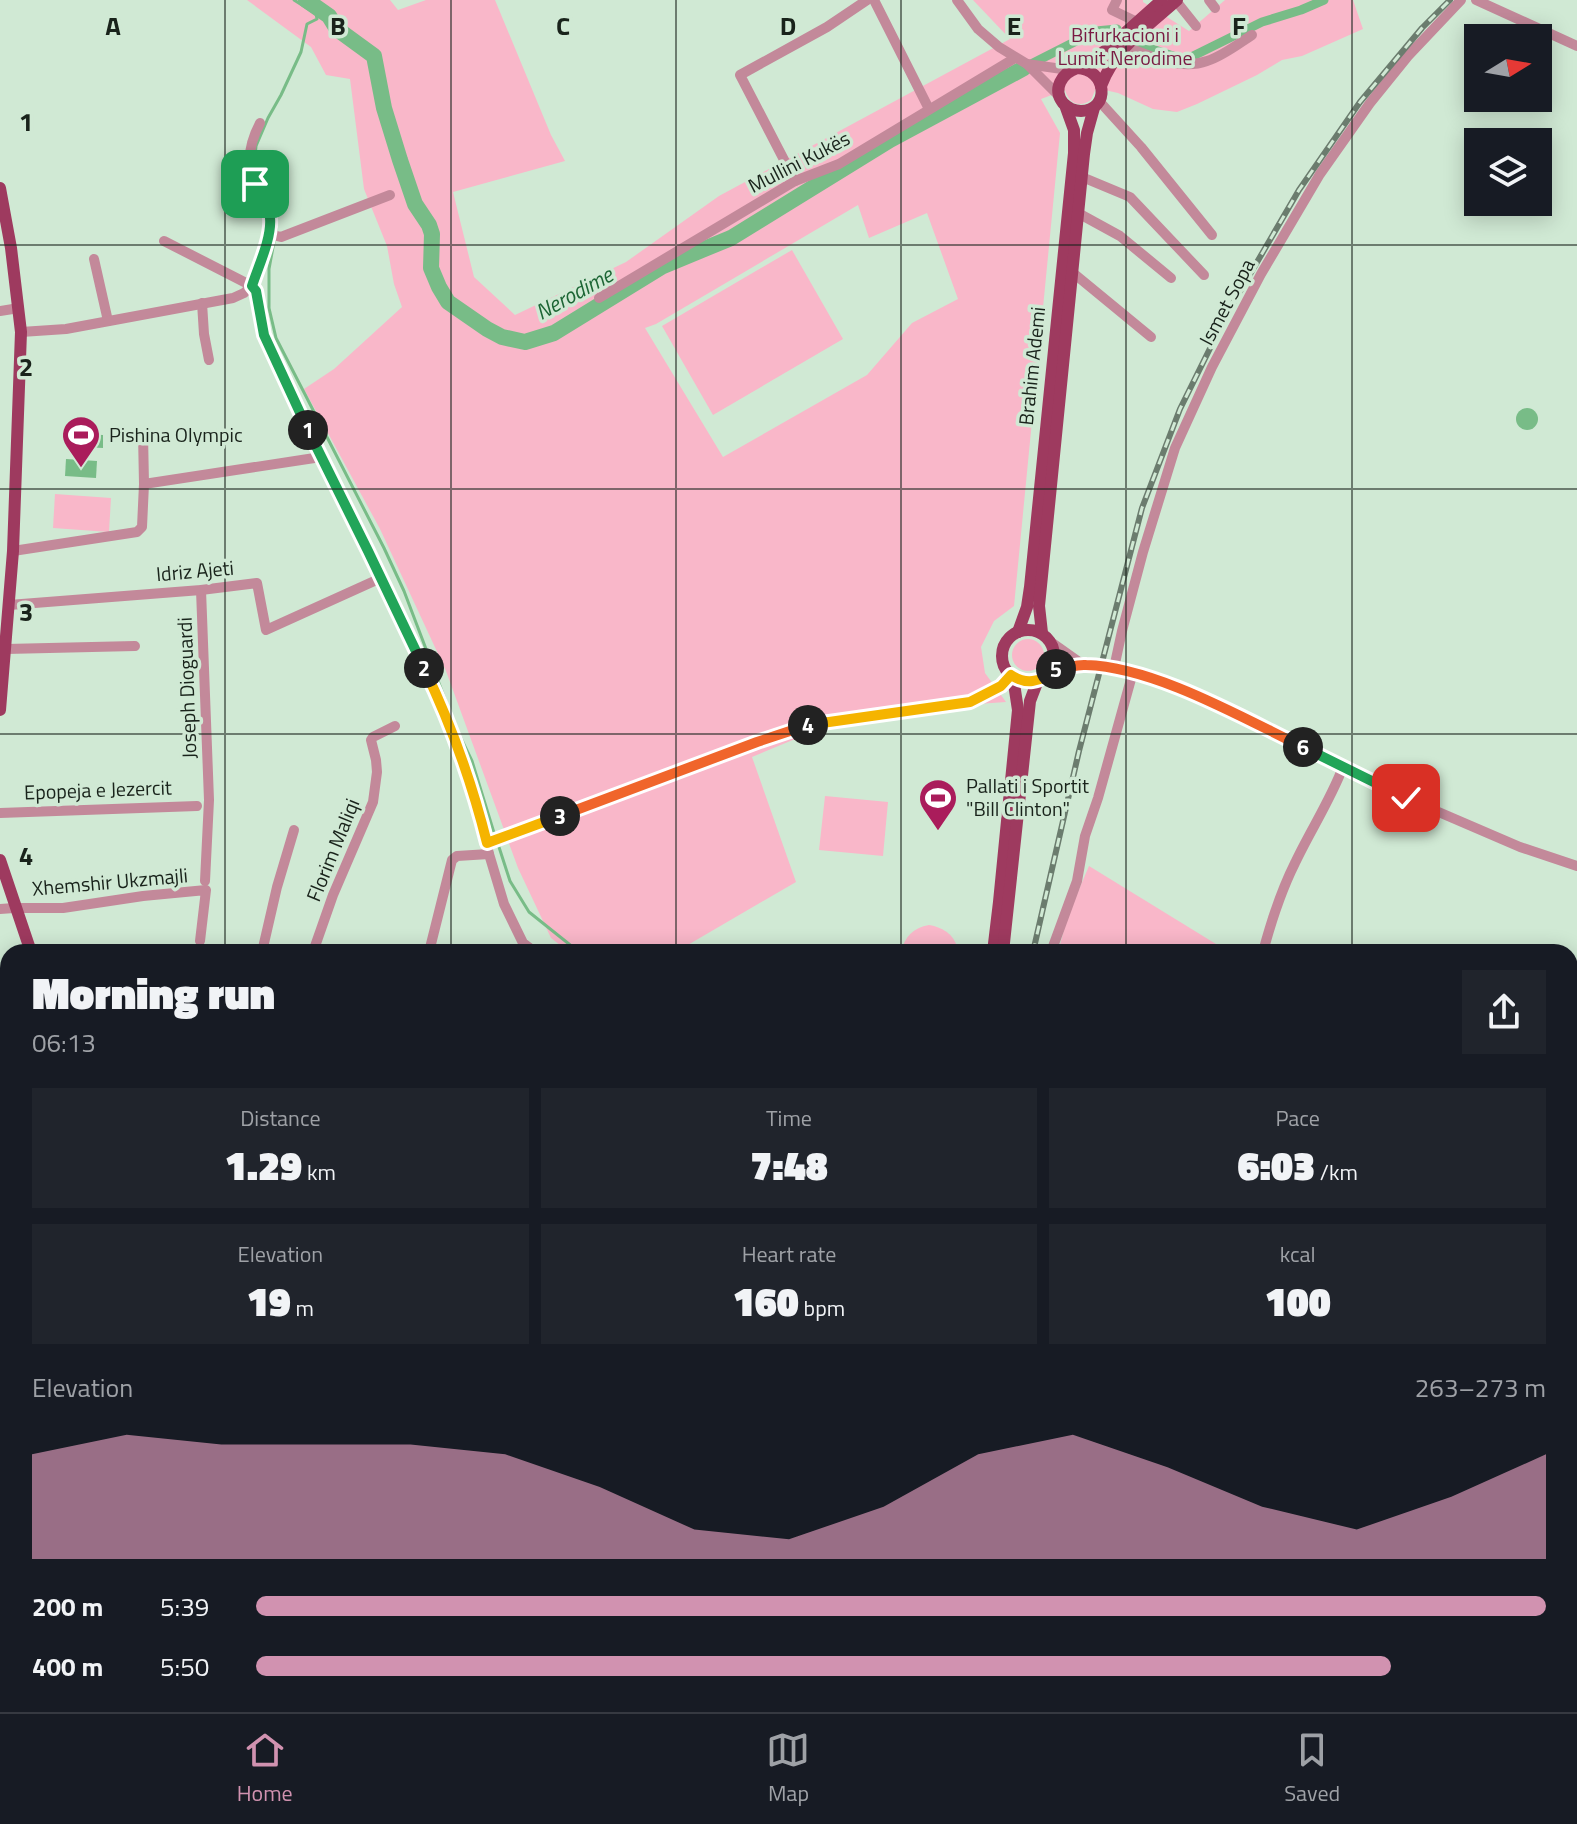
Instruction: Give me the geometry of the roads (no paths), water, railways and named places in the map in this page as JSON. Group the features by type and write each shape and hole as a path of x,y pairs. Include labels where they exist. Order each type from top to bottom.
{"main road":[{"path":"1097,105 1079,111 1062,101 1060,82 1106,50 1162,0"},
{"name":"Brahim Ademi","path":"1051,669 1054,654 1046,638 1039,606 1087,133 1101,86 1112,62 1176,1"},
{"path":"1075,69 1087,69 1097,75 1101,86"},
{"name":"Brahim Ademi","path":"994,944 1018,710 1012,676 1005,666 1002,653 1007,640 1018,632 1030,587 1074,153 1074,130 1062,101"},
{"path":"0,188 21,332 7,530 13,551 0,710"},
{"path":"1018,632 1031,630 1046,638"},
{"path":"1012,676 1025,681 1038,680 1051,669"},
{"path":"1004,944 1030,701 1038,680"},
{"path":"0,860 28,944"}],"street":[{"path":"795,181 740,75 827,27 867,0"},
{"path":"874,0 929,109"},
{"path":"957,0 978,29 1027,64 1062,101"},
{"path":"1117,0 1112,10 1137,22"},
{"name":"Ismet Sopa","path":"1114,668 1147,539 1175,448 1212,367 1261,274 1320,174 1389,79 1461,0"},
{"path":"1476,0 1577,46"},
{"name":"Brahim Ademi","path":"1176,1 1196,26"},
{"path":"1126,47 1181,65 1206,62 1252,35"},
{"name":"Mullini Kukës","path":"599,298 795,181 839,164 1015,58"},
{"path":"1027,64 1075,69"},
{"path":"1097,105 1141,147 1212,235"},
{"path":"21,332 66,329 233,298 244,293 252,286 274,235 267,203 251,173 249,158 251,141 260,123"},
{"path":"1082,177 1130,197 1204,275"},
{"path":"274,235 390,195"},
{"path":"1078,213 1120,236 1171,278"},
{"path":"164,241 252,286 256,291 264,335 430,680 492,844 504,904 524,944"},
{"path":"94,259 108,321"},
{"path":"1072,272 1151,337"},
{"path":"202,303 209,360"},
{"path":"0,311 19,308"},
{"path":"13,551 137,532 142,527 143,434"},
{"path":"144,484 321,457"},
{"name":"Idriz Ajeti","path":"6,609 257,583 266,630 381,578"},
{"name":"Joseph Dioguardi","path":"201,590 209,800 205,881"},
{"path":"1046,638 1082,664"},
{"path":"6,649 135,646"},
{"path":"1051,669 1082,664 1114,668 1184,691 1466,825 1577,866"},
{"path":"1054,944 1077,881 1085,836 1133,672"},
{"path":"431,944 453,858 809,725 970,702 1001,686 1012,676"},
{"name":"Florim Maliqi","path":"316,944 373,802 377,772 371,740 395,726"},
{"path":"1265,944 1294,864 1343,767"},
{"name":"Epopeja e Jezercit","path":"0,813 197,806"},
{"path":"264,944 294,830"},
{"name":"Xhemshir Ukzmajli","path":"14,908 63,908 206,890 200,941"},
{"path":"0,909 14,908"}],"waterway":[{"path":"294,0 316,14 317,19 307,24 301,52 256,146 254,166 276,212 269,269 269,308 276,338 404,591 456,728 472,761 495,836"},
{"name":"Nerodime","path":"306,0 329,16 337,29 374,56 384,108 400,160 415,204 432,234 431,268 448,302 502,337 525,342 554,333 663,266 731,238 890,140 1024,68"},
{"name":"Nerodime","path":"1137,44 1185,60 1262,22 1324,0"},
{"name":"Nerodime","path":"1033,63 1096,31 1117,29"},
{"path":"498,844 510,881 529,912 569,944"}],"railway":[{"path":"1035,944 1079,751 1142,508 1180,409 1228,312 1299,190 1360,102 1422,28 1450,0"}],"place":[{"name":"Pishina Olympic","path":"81,469"},
{"name":"Pallati i Sportit \"Bill Clinton\"","path":"938,832"}],"park label":[{"name":"Bifurkacioni i Lumit Nerodime","path":"1125,46"}]}
